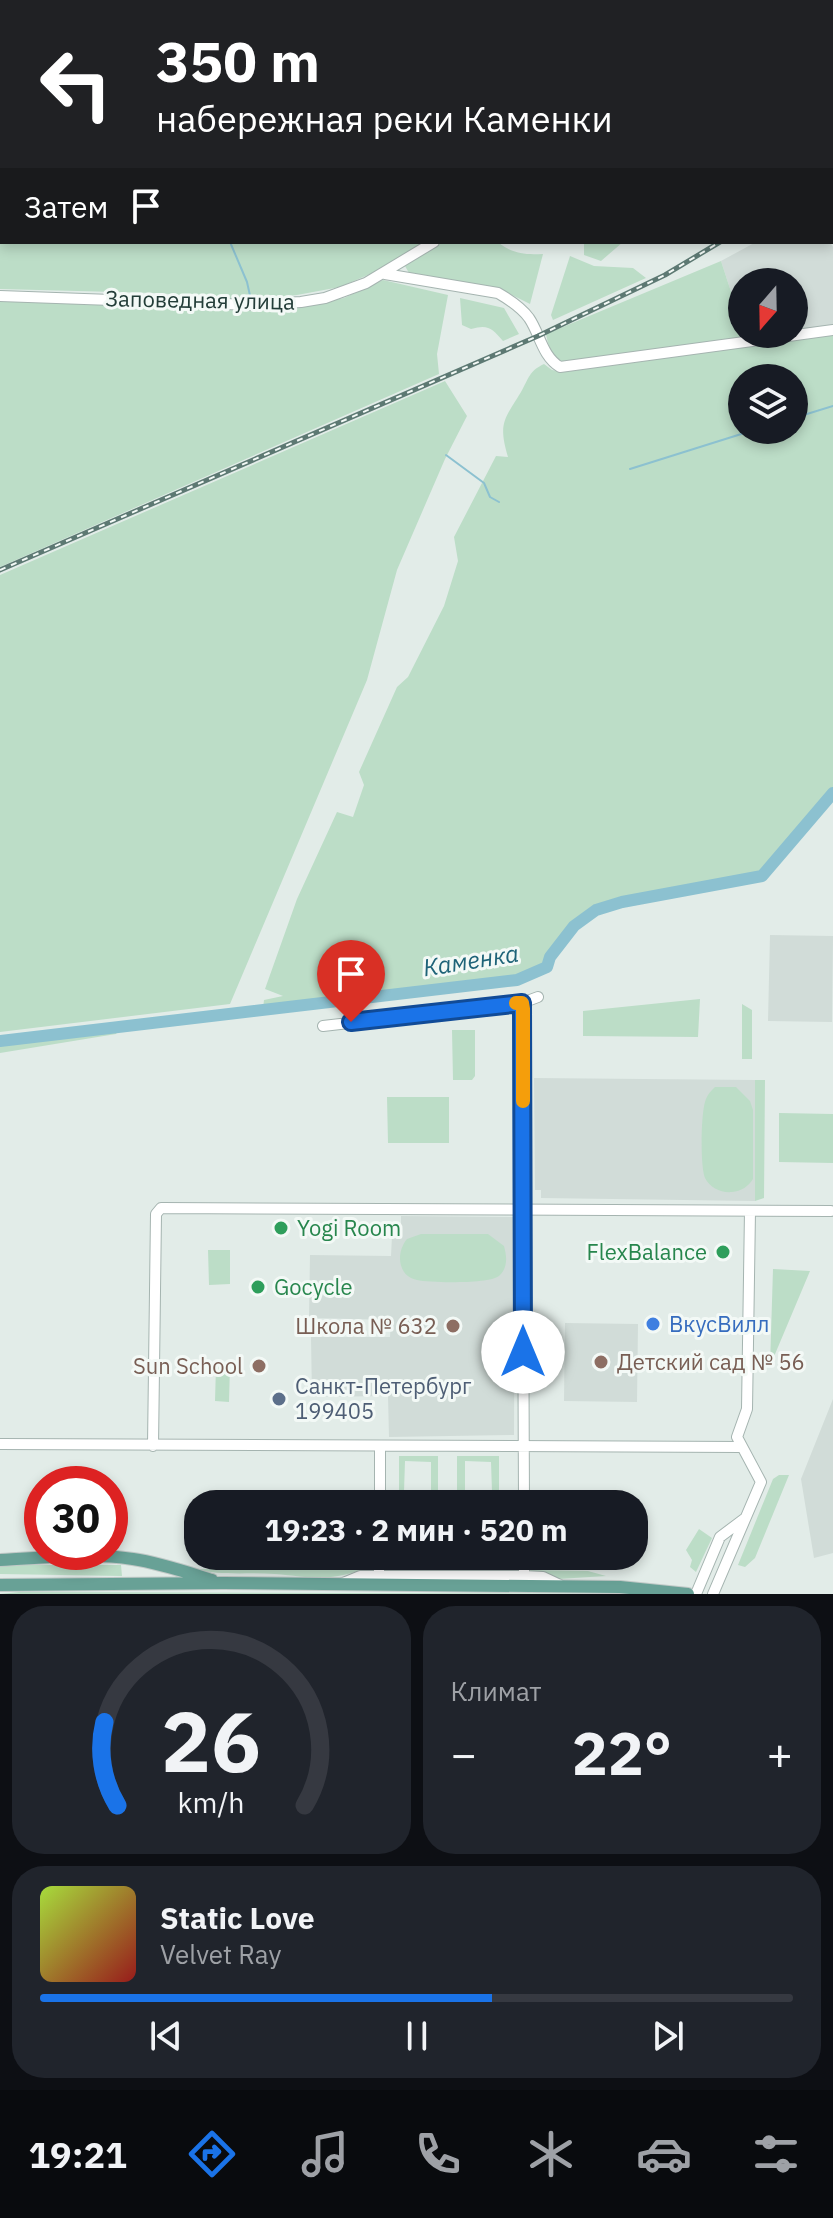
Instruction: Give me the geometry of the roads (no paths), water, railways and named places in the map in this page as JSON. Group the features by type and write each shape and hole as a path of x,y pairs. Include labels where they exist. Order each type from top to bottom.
{"main road":[{"path":"0,1560 128,1558 223,1583"},
{"path":"0,1585 223,1583 620,1587 688,1594"}],"street":[{"name":"Заповедная улица","path":"0,296 252,305 325,298 385,274 431,244"},
{"path":"385,274 498,293 527,315 548,357 560,367 833,330"},
{"path":"323,1026 522,1003 538,997"},
{"path":"522,1003 524,1490"},
{"path":"153,1446 156,1214 161,1208 831,1211"},
{"path":"713,1594 761,1482 737,1437 747,1409 750,1211"},
{"path":"0,1444 742,1447"},
{"path":"380,1447 380,1490"},
{"path":"696,1594 720,1537 746,1518"},
{"path":"379,1570 379,1576"},
{"path":"524,1570 524,1576"},
{"path":"337,1585 360,1576 524,1576 543,1577 565,1587"}],"waterway":[{"path":"231,244 251,300"},
{"path":"808,414 833,406"},
{"path":"630,469 728,438"},
{"path":"446,455 484,483 490,497 499,502"},
{"name":"Каменка","path":"0,1041 517,980 547,967 550,957 574,926 596,910 622,902 762,876 833,793"}],"railway":[{"path":"0,570 538,336 665,275 717,244"}],"place":[{"name":"Yogi Room","path":"281,1228"},
{"name":"FlexBalance","path":"723,1252"},
{"name":"Gocycle","path":"258,1287"},
{"name":"ВкусВилл","path":"653,1324"},
{"name":"Школа № 632","path":"453,1326"},
{"name":"Детский сад № 56","path":"601,1362"},
{"name":"Sun School","path":"259,1366"},
{"name":"Санкт-Петербург 199405","path":"279,1399"}]}
